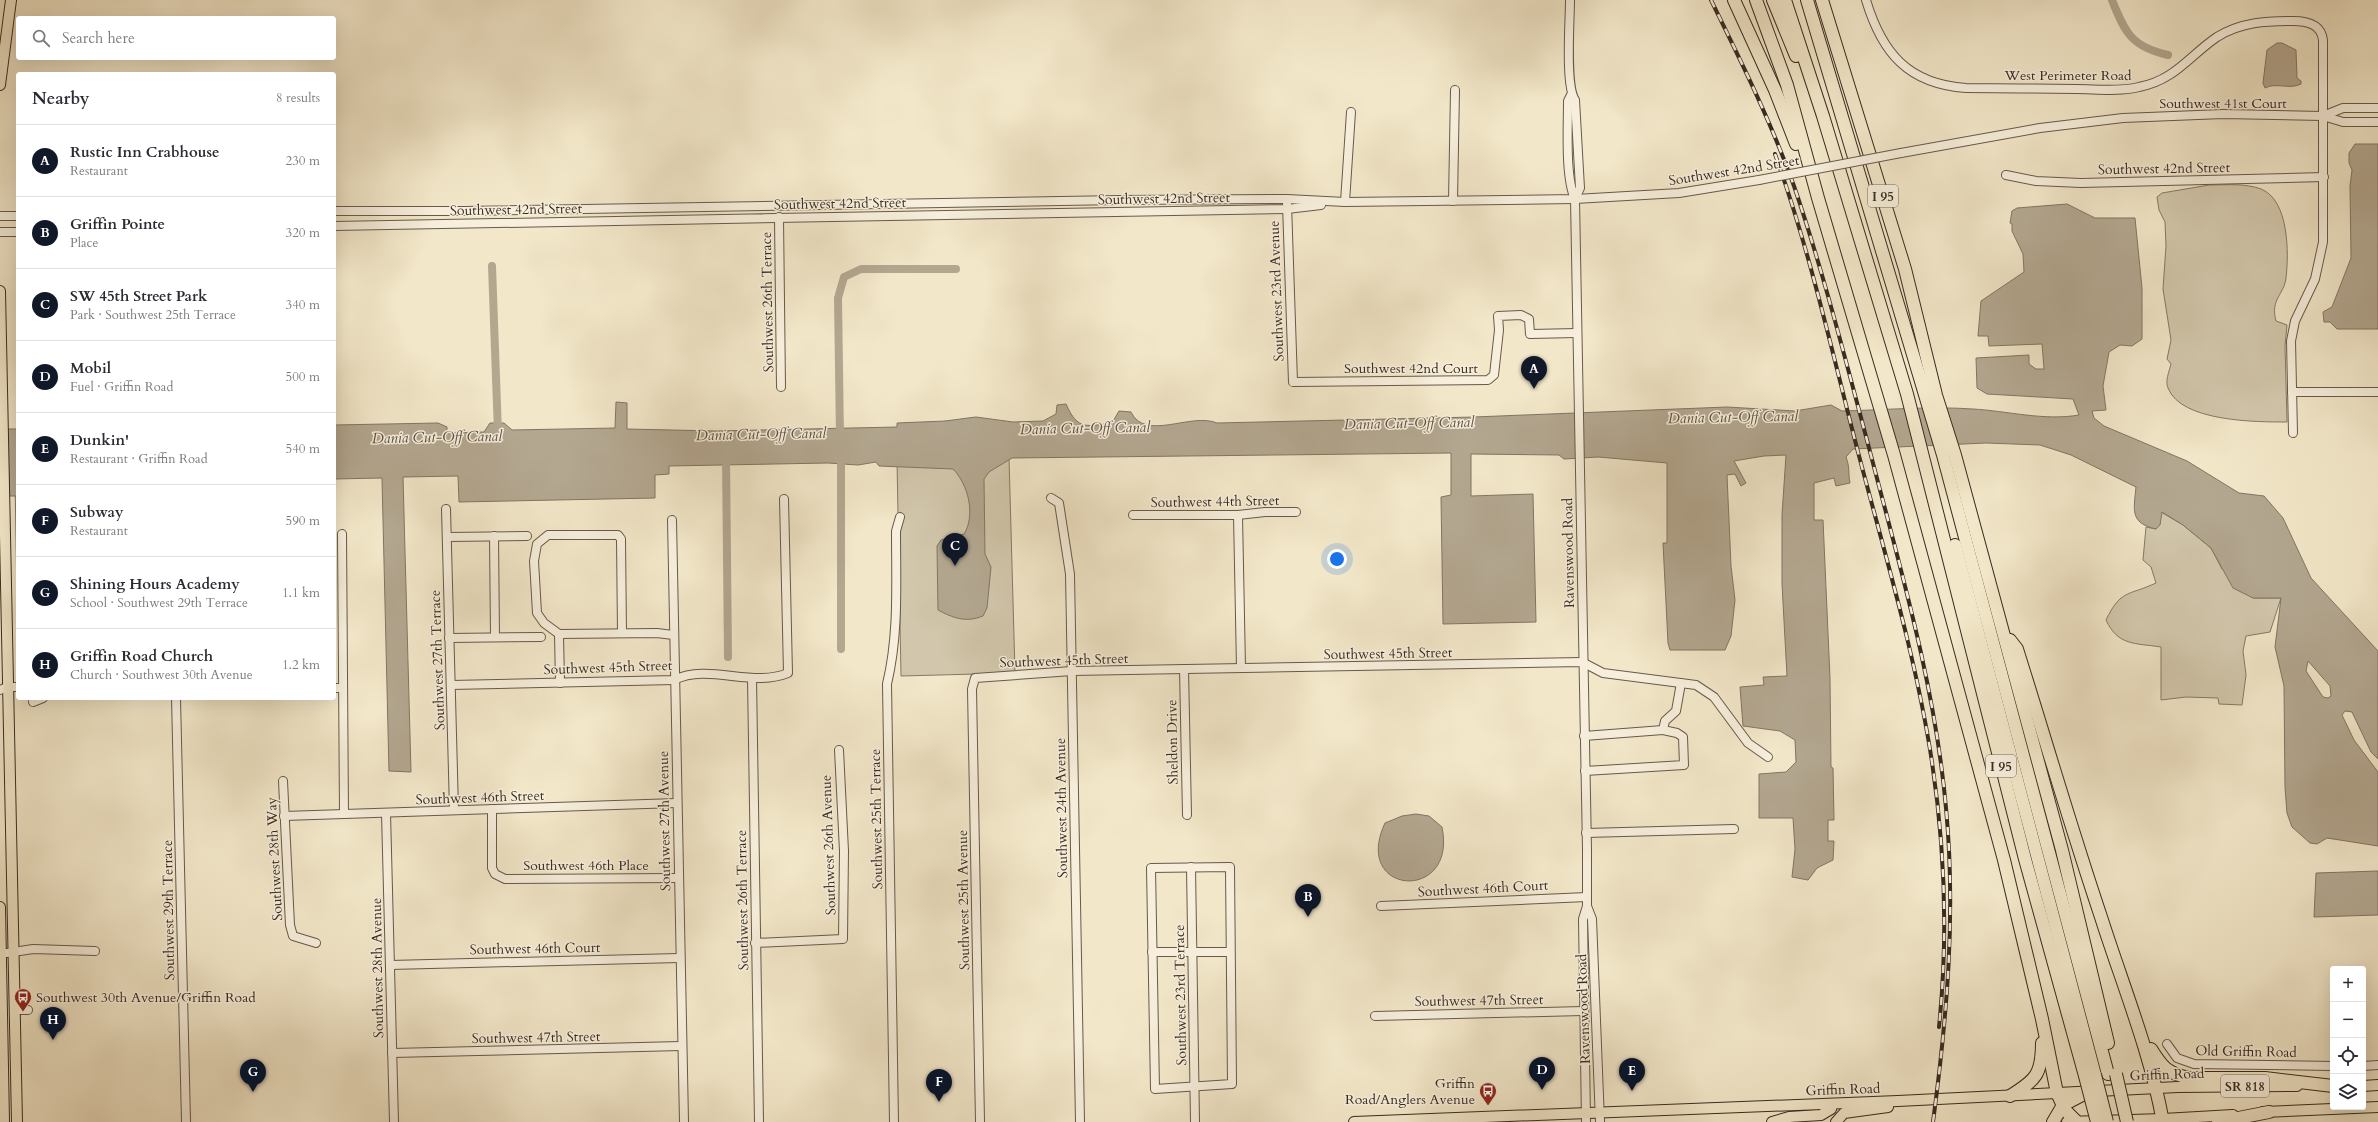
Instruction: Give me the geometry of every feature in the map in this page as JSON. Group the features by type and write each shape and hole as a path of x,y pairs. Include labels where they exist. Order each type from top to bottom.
{"highway":[{"path":"1734,0 1775,90 1818,198"},
{"path":"1756,0 1787,85 1818,198 1894,455 2004,860 2042,1020 2057,1093 2072,1122"},
{"path":"1773,0 1822,116"},
{"name":"I 95","path":"1785,0 1822,116 1921,395 1955,455 2062,850 2112,1074 2128,1122"},
{"path":"1791,0 1921,395"},
{"path":"1807,0 1921,395 1932,454 2112,1074 2121,1122"},
{"name":"I 95","path":"1822,0 1905,269 1921,395 1932,454 2024,859 2090,1076 2097,1122"},
{"path":"2003,631 2017,649 2083,864 2144,1042 2158,1088 2163,1121"},
{"path":"2010,1096 2027,1087 2035,1078 2040,1068 2042,1020"},
{"path":"2144,1042 2157,1061 2166,1069 2177,1075 2189,1078 2265,1078 2330,1086"},
{"path":"2090,1076 2107,1122"},
{"path":"2052,1122 2063,1106 2088,1092"},
{"path":"2218,1122 2269,1112"}],"main road":[{"path":"0,85 11,0"},
{"path":"0,291 4,505 4,689 14,953 18,1122"},
{"path":"0,907 4,1122"},
{"path":"2366,1086 2378,1085"},
{"name":"Griffin Road","path":"1354,1122 1468,1116 1600,1118 1832,1104 2158,1088 2330,1086"},
{"path":"1836,1122 1844,1113 1886,1108 1898,1101"},
{"path":"1772,1122 1789,1117 1821,1115 1831,1109 1832,1104"},
{"name":"SR 818","path":"2072,1122 2163,1121 2269,1112 2378,1107"}],"street":[{"name":"Ravenswood Road","path":"1570,0 1571,95 1575,100 1580,188 1575,199 1587,906 1593,926 1600,1118"},
{"name":"West Perimeter Road","path":"1866,0 1878,35 1898,61 1925,78 1942,85 1966,88 2117,90 2139,88 2173,74 2212,41 2238,27 2260,22 2308,22 2317,27 2323,40 2323,116"},
{"path":"1453,201 1455,90"},
{"name":"Southwest 41st Court","path":"2323,116 2343,108 2378,108"},
{"path":"1346,202 1351,112"},
{"name":"Southwest 41st Court","path":"2123,118 2222,114 2323,116 2343,122 2378,122"},
{"path":"2293,433 2291,341 2295,321 2315,279 2322,255 2324,178 2323,116"},
{"name":"Southwest 42nd Street","path":"336,211 442,212 1286,199 1346,202 1575,199 1679,193 1759,180 2040,128 2123,118"},
{"name":"Southwest 42nd Street","path":"2006,175 2036,181 2081,183 2324,178"},
{"name":"Southwest 23rd Avenue","path":"1286,199 1293,382"},
{"name":"Southwest 42nd Street","path":"336,226 692,218 1286,209 1346,202"},
{"path":"960,214 975,209 980,203"},
{"path":"692,218 712,211 716,207"},
{"path":"0,216 16,216"},
{"name":"Southwest 26th Terrace","path":"779,217 781,387"},
{"path":"0,232 16,232"},
{"name":"Southwest 42nd Court","path":"1293,382 1488,380 1494,375 1499,330 1498,316 1521,315 1529,319 1530,334 1577,332"},
{"path":"2292,392 2378,392"},
{"name":"Southwest 24th Avenue","path":"1051,498 1059,503 1062,532 1069,563 1080,1122"},
{"name":"Southwest 45th Street","path":"451,685 674,680 685,675 735,675 752,678 781,676 788,673 784,499"},
{"name":"Southwest 27th Terrace","path":"446,509 454,810"},
{"name":"Southwest 44th Street","path":"1133,515 1238,515 1296,512"},
{"path":"1238,515 1241,668"},
{"name":"Southwest 25th Terrace","path":"894,1122 886,684 893,659 897,618 896,531 900,517"},
{"name":"Southwest 27th Avenue","path":"672,520 679,958 684,1122"},
{"path":"342,534 344,814"},
{"path":"622,633 621,539 618,535 548,535 537,544 534,561 537,613 544,623 559,634 657,633 673,635"},
{"path":"494,536 495,637"},
{"path":"447,537 528,536"},
{"path":"559,634 560,683"},
{"path":"449,638 541,637"},
{"path":"1582,662 1603,674 1696,685 1714,697 1748,743 1768,757"},
{"name":"Southwest 45th Street","path":"974,678 1072,671 1582,662"},
{"name":"Sheldon Drive","path":"1184,669 1186,815"},
{"name":"Southwest 26th Terrace","path":"752,678 759,1122"},
{"name":"Southwest 25th Avenue","path":"974,678 973,697 980,1122"},
{"path":"1663,730 1665,721 1676,711 1681,683"},
{"path":"4,689 16,688"},
{"path":"336,688 343,688"},
{"path":"33,702 38,700"},
{"name":"Southwest 29th Terrace","path":"176,700 186,1122"},
{"path":"1584,736 1663,730 1677,733 1683,737 1684,765 1584,771"},
{"name":"Southwest 26th Avenue","path":"756,943 843,939 844,851 839,750"},
{"name":"Southwest 28th Way","path":"283,781 290,925 293,936 316,942"},
{"name":"Southwest 46th Street","path":"284,816 677,803"},
{"name":"Southwest 46th Place","path":"492,809 492,868 495,874 505,879 678,878"},
{"name":"Southwest 28th Avenue","path":"386,813 394,1122"},
{"path":"1586,833 1734,829"},
{"path":"1191,867 1230,867 1232,1084 1194,1086"},
{"name":"Southwest 23rd Terrace","path":"1194,1086 1155,1089 1151,868 1191,867 1195,1122"},
{"name":"Southwest 46th Court","path":"1381,906 1587,897"},
{"name":"Ravenswood Road","path":"1586,1118 1583,919 1587,906"},
{"path":"1,954 33,949 95,952"},
{"path":"1152,952 1230,952"},
{"name":"Southwest 46th Court","path":"390,965 679,958"},
{"path":"15,1010 28,1010"},
{"name":"Southwest 47th Street","path":"1374,1016 1584,1011"},
{"name":"Old Griffin Road","path":"2167,1044 2177,1058 2194,1064 2330,1066"},
{"name":"Southwest 47th Street","path":"392,1053 681,1046"},
{"path":"2366,1066 2378,1065"}],"shaded area":[{"path":"2209,185 2242,185 2261,189 2270,195 2277,204 2282,215 2287,242 2287,267 2285,284 2276,302 2275,314 2276,321 2287,325 2285,346 2287,422 2240,420 2203,414 2188,408 2176,399 2167,385 2171,364 2167,359 2171,340 2163,289 2166,246 2165,222 2159,210 2157,197 2162,193"},
{"path":"1009,458 1015,673 901,676 897,460"},
{"path":"15,475 16,475 16,538"},
{"path":"2161,512 2183,525 2211,548 2222,569 2253,598 2281,598 2270,632 2246,636 2243,651 2246,675 2242,705 2219,704 2218,698 2186,697 2161,700 2161,647 2128,642 2116,635 2106,620 2111,610 2121,598 2156,583 2151,567 2143,560 2146,527 2156,529"}],"water":[{"path":"2277,43 2282,43 2296,50 2297,78 2301,81 2301,84 2296,86 2269,86 2265,88 2263,83 2267,50"},
{"path":"2355,144 2378,144 2378,329 2337,329 2330,322 2324,322 2323,312 2332,307 2351,258 2350,186 2352,170 2349,163 2349,153"},
{"name":"Dania Cut-Off Canal","path":"2067,204 2095,218 2135,218 2142,288 2142,339 2132,346 2120,345 2109,352 2103,386 2106,410 2092,411 2094,418 2104,426 2187,461 2239,493 2264,496 2283,518 2311,578 2378,651 2378,759 2371,752 2352,712 2345,711 2342,715 2354,740 2378,772 2378,846 2327,838 2317,844 2310,843 2292,827 2287,813 2285,787 2284,686 2275,647 2281,598 2253,598 2233,588 2211,548 2183,525 2162,512 2160,525 2156,529 2141,523 2137,519 2134,508 2136,487 2071,455 2040,445 1986,443 1853,449 1846,457 1850,483 1836,486 1834,478 1814,483 1814,520 1823,520 1830,678 1831,767 1833,768 1834,820 1828,820 1828,841 1834,841 1833,860 1817,868 1808,880 1792,877 1795,849 1793,818 1759,818 1759,774 1786,772 1796,762 1795,740 1780,731 1743,726 1740,687 1764,685 1763,677 1787,676 1782,584 1782,515 1786,455 1764,456 1734,461 1746,483 1741,486 1735,474 1727,475 1731,566 1735,600 1731,636 1725,650 1670,650 1668,643 1663,543 1667,543 1667,463 1598,457 1564,459 1559,455 1471,454 1471,496 1533,494 1536,622 1443,624 1441,497 1451,495 1451,453 1012,458 989,472 984,479 985,554 991,567 987,608 983,616 971,619 960,619 938,610 937,546 941,540 964,534 968,526 970,509 969,500 963,483 953,469 879,466 876,462 858,465 828,463 669,466 669,474 655,475 655,498 459,502 458,476 403,477 411,772 389,771 382,478 336,479 336,425 438,423 447,427 447,433 484,432 490,423 504,423 512,430 615,428 616,402 627,403 627,429 716,431 897,427 897,423 945,421 976,417 1013,422 1043,421 1056,414 1057,405 1066,404 1070,413 1075,419 1084,425 1112,423 1119,411 1131,412 1138,421 1147,425 1158,426 1195,421 1217,423 1474,417 1727,407 1795,411 1831,405 1842,411 1908,408 1957,408 2053,417 2079,415 2073,399 1987,394 1977,388 1976,358 2029,355 2029,364 2036,369 2044,369 2042,344 1989,346 1988,336 1978,336 1981,301 2024,272 2023,254 2012,231 2012,224 2010,223 2012,211 2017,208","holes":["2308,661 2330,686 2331,696 2328,698 2323,697 2306,671"]},
{"path":"0,429 16,429 16,496 0,496"},
{"path":"1416,814 1429,816 1442,827 1443,852 1435,869 1422,878 1407,881 1392,876 1382,865 1378,847 1385,823 1402,816"},
{"path":"2378,871 2378,915 2314,917 2316,873"}],"waterway":[{"path":"2112,0 2121,21 2131,37 2146,48 2168,55"},
{"name":"Dania Cut-Off Canal","path":"492,266 498,433"},
{"path":"840,438 838,298 844,277 861,269 956,269"},
{"path":"841,454 841,649"},
{"path":"726,456 728,657"}],"railway":[{"path":"1711,0 1766,115 1805,218 1868,444 1925,670 1941,762 1949,848 1950,887 1950,926 1946,1004 1933,1122"},
{"path":"1775,154 1799,227 1820,302 1909,645 1925,723 1932,762 1940,828 1944,894 1944,961 1939,1027"}],"place":[{"name":"Rustic Inn Crabhouse","path":"1534,389"},
{"name":"SW 45th Street Park","path":"955,566"},
{"name":"Griffin Pointe","path":"1308,917"},
{"name":"Southwest 30th Avenue/Griffin Road","path":"23,1012"},
{"name":"Griffin Road Church","path":"53,1040"},
{"name":"Mobil","path":"1542,1090"},
{"name":"Dunkin'","path":"1632,1091"},
{"name":"Shining Hours Academy","path":"253,1092"},
{"name":"Subway","path":"939,1102"},
{"name":"Griffin Road/Anglers Avenue","path":"1488,1106"}]}
